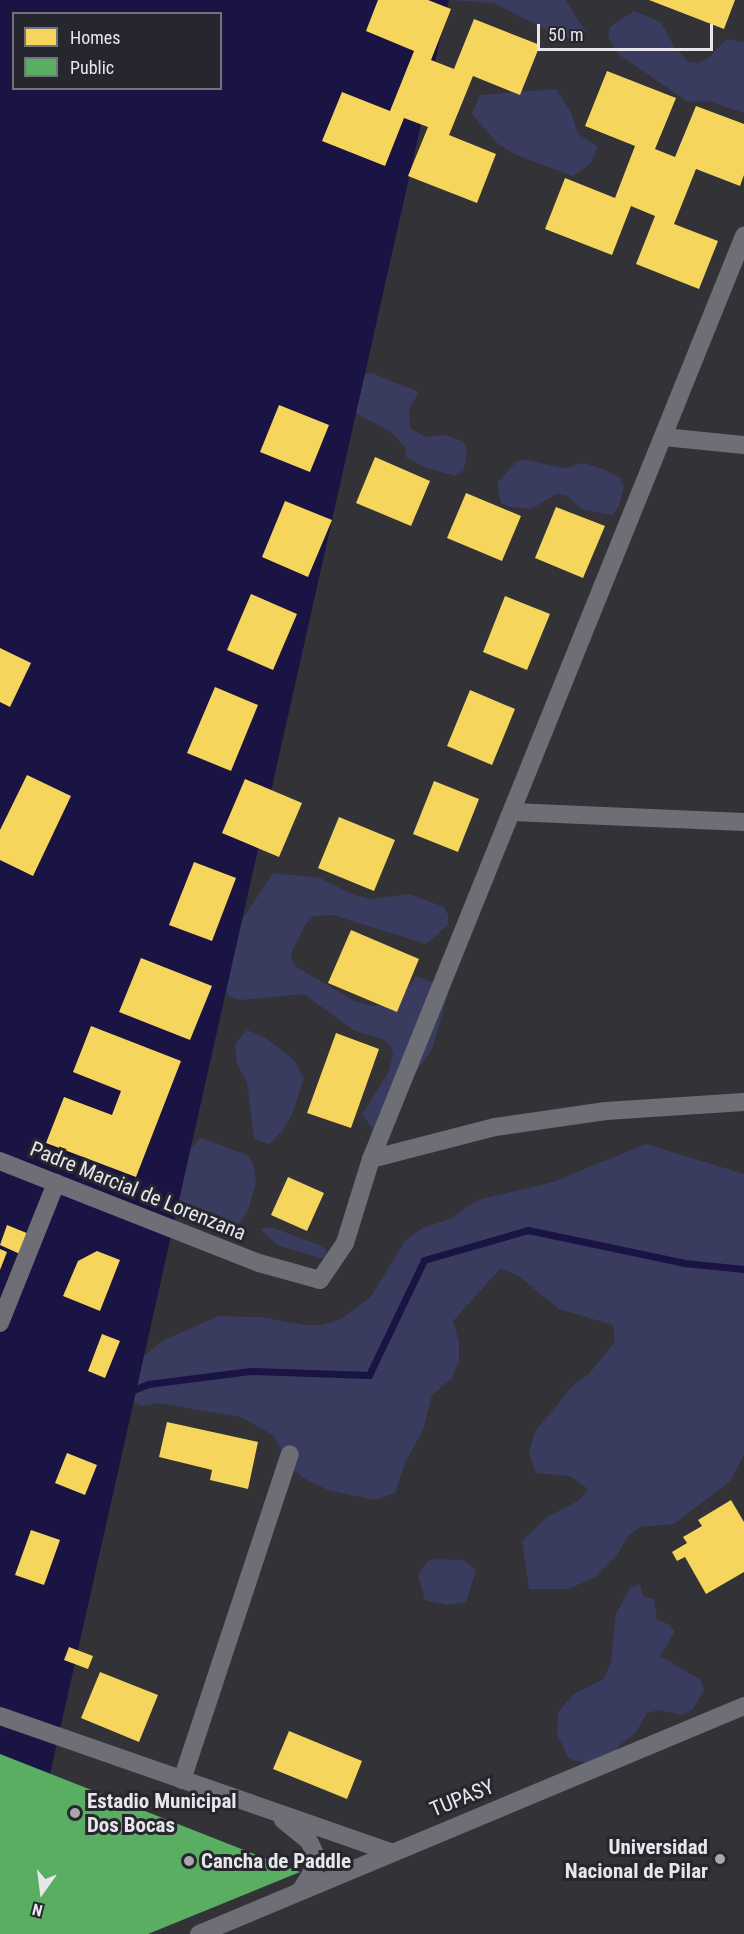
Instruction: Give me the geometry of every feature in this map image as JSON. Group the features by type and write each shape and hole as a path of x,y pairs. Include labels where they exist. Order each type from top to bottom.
{"street":[{"path":"371,1159 744,236"},
{"path":"664,436 744,445"},
{"path":"512,812 744,822"},
{"path":"371,1159 495,1127 606,1112 744,1102"},
{"name":"Padre Marcial de Lorenzana","path":"0,1161 259,1263 320,1280 345,1243 371,1159"},
{"path":"0,1323 56,1183"},
{"path":"182,1780 290,1454"},
{"name":"TUPASY","path":"199,1934 744,1706"},
{"path":"0,1716 391,1852"},
{"path":"273,1811 309,1841 316,1856 314,1869 301,1890"}],"shaded area":[{"path":"0,0 449,0 14,1934 0,1934"},
{"path":"448,0 565,0 586,32 569,38 560,37 494,3"},
{"path":"634,11 661,22 674,47 689,62 698,63 707,59 727,39 744,42 744,113 708,101 688,102 618,54 608,37 610,27"},
{"path":"556,89 571,112 578,134 598,147 590,164 573,176 516,155 498,144 472,114 480,95"},
{"path":"371,373 419,392 409,409 410,428 425,437 444,435 463,441 467,450 464,470 456,476 424,467 406,457 405,447 391,432 354,412 352,379"},
{"path":"526,460 564,468 584,463 603,469 620,478 624,487 619,506 612,515 581,509 566,495 556,494 531,509 510,507 501,503 497,483 517,461"},
{"path":"273,873 320,878 354,895 372,899 409,894 444,907 448,915 448,925 426,944 333,915 314,916 306,923 293,949 291,958 295,966 354,1001 372,1006 390,1004 399,1000 416,976 442,986 448,994 432,1049 374,1131 362,1114 388,1073 393,1055 390,1045 382,1039 353,1030 304,994 240,1000 230,997 225,989 229,939"},
{"path":"247,1030 264,1037 294,1060 304,1078 293,1112 283,1130 269,1144 254,1139 247,1082 237,1064 235,1044"},
{"path":"201,1138 247,1155 253,1163 256,1182 248,1211 236,1227 206,1228 177,1198 179,1159"},
{"path":"646,1144 744,1174 744,1455 730,1481 674,1524 640,1527 627,1537 618,1554 594,1578 568,1589 529,1589 522,1541 547,1517 578,1501 588,1489 570,1476 536,1473 529,1453 535,1432 572,1386 589,1374 615,1342 613,1325 559,1309 517,1275 500,1269 453,1321 459,1342 459,1360 452,1378 432,1395 423,1430 406,1461 395,1493 375,1500 328,1490 307,1480 291,1468 273,1435 241,1417 158,1403 142,1406 128,1399 137,1361 164,1340 219,1316 261,1317 304,1325 322,1325 339,1320 370,1298 405,1241 422,1228 450,1219 478,1200 553,1182"},
{"path":"271,1227 319,1245 327,1250 324,1259 277,1245 260,1229"},
{"path":"463,1560 476,1570 466,1602 448,1605 425,1600 418,1576 427,1561"},
{"path":"640,1584 643,1596 654,1599 657,1620 668,1624 675,1632 660,1656 701,1680 704,1691 693,1709 682,1715 659,1710 647,1713 636,1732 619,1746 607,1767 569,1759 557,1734 558,1712 574,1694 604,1679 611,1662 616,1614 630,1588"}],"building: Homes":[{"path":"378,0 428,0 451,9 431,60 454,69 474,19 540,45 520,95 473,76 449,135 496,154 477,203 408,176 428,127 404,118 385,166 322,141 342,92 390,111 414,51 366,31"},
{"path":"649,0 735,0 724,29"},
{"path":"607,71 676,98 655,149 675,157 696,106 744,124 744,175 740,186 696,169 674,224 718,241 699,289 636,264 655,216 631,206 612,255 545,229 565,178 615,198 635,146 585,126"},
{"path":"279,405 329,425 310,472 260,452"},
{"path":"375,457 430,481 411,526 356,503"},
{"path":"466,493 521,516 502,561 447,538"},
{"path":"285,501 332,520 308,577 262,557"},
{"path":"556,507 605,526 583,578 535,558"},
{"path":"251,594 297,614 273,670 227,650"},
{"path":"505,596 550,614 527,670 483,652"},
{"path":"0,648 31,663 10,707 0,702"},
{"path":"215,687 258,705 231,771 187,753"},
{"path":"470,690 515,709 492,765 447,746"},
{"path":"27,775 71,796 33,876 0,860 0,830"},
{"path":"245,779 302,803 279,857 222,833"},
{"path":"434,781 479,799 458,852 413,834"},
{"path":"339,817 395,840 374,891 318,868"},
{"path":"194,862 236,878 212,941 169,925"},
{"path":"351,930 419,959 397,1012 328,983"},
{"path":"141,958 212,986 190,1040 119,1012"},
{"path":"91,1026 181,1061 136,1177 46,1143 64,1097 112,1115 121,1091 73,1072"},
{"path":"336,1033 379,1049 351,1128 307,1113"},
{"path":"288,1177 324,1193 307,1231 271,1215"},
{"path":"7,1225 29,1234 20,1254 0,1245"},
{"path":"0,1249 7,1252 0,1270"},
{"path":"97,1251 120,1260 100,1311 63,1296 78,1261"},
{"path":"102,1334 120,1341 105,1378 88,1371"},
{"path":"167,1422 258,1442 248,1489 210,1480 212,1470 159,1457"},
{"path":"67,1453 97,1465 85,1495 55,1483"},
{"path":"731,1500 744,1522 744,1572 706,1594 685,1557 677,1561 672,1552 687,1543 683,1537 702,1526 698,1520"},
{"path":"31,1530 60,1540 44,1585 15,1575"},
{"path":"69,1647 93,1656 88,1669 64,1660"},
{"path":"100,1672 158,1695 139,1742 81,1718"},
{"path":"289,1731 362,1761 347,1799 273,1769"}],"building: Public":[{"name":"Estadio Municipal Dos Bocas","path":"0,1754 300,1872 148,1934 0,1934"}],"waterway":[{"path":"131,1391 148,1384 250,1371 369,1375 424,1260 528,1230 684,1263 744,1269"}],"place":[{"name":"Estadio Municipal Dos Bocas","path":"75,1813"},
{"name":"Universidad Nacional de Pilar","path":"720,1859"},
{"name":"Cancha de Paddle","path":"189,1861"}]}
